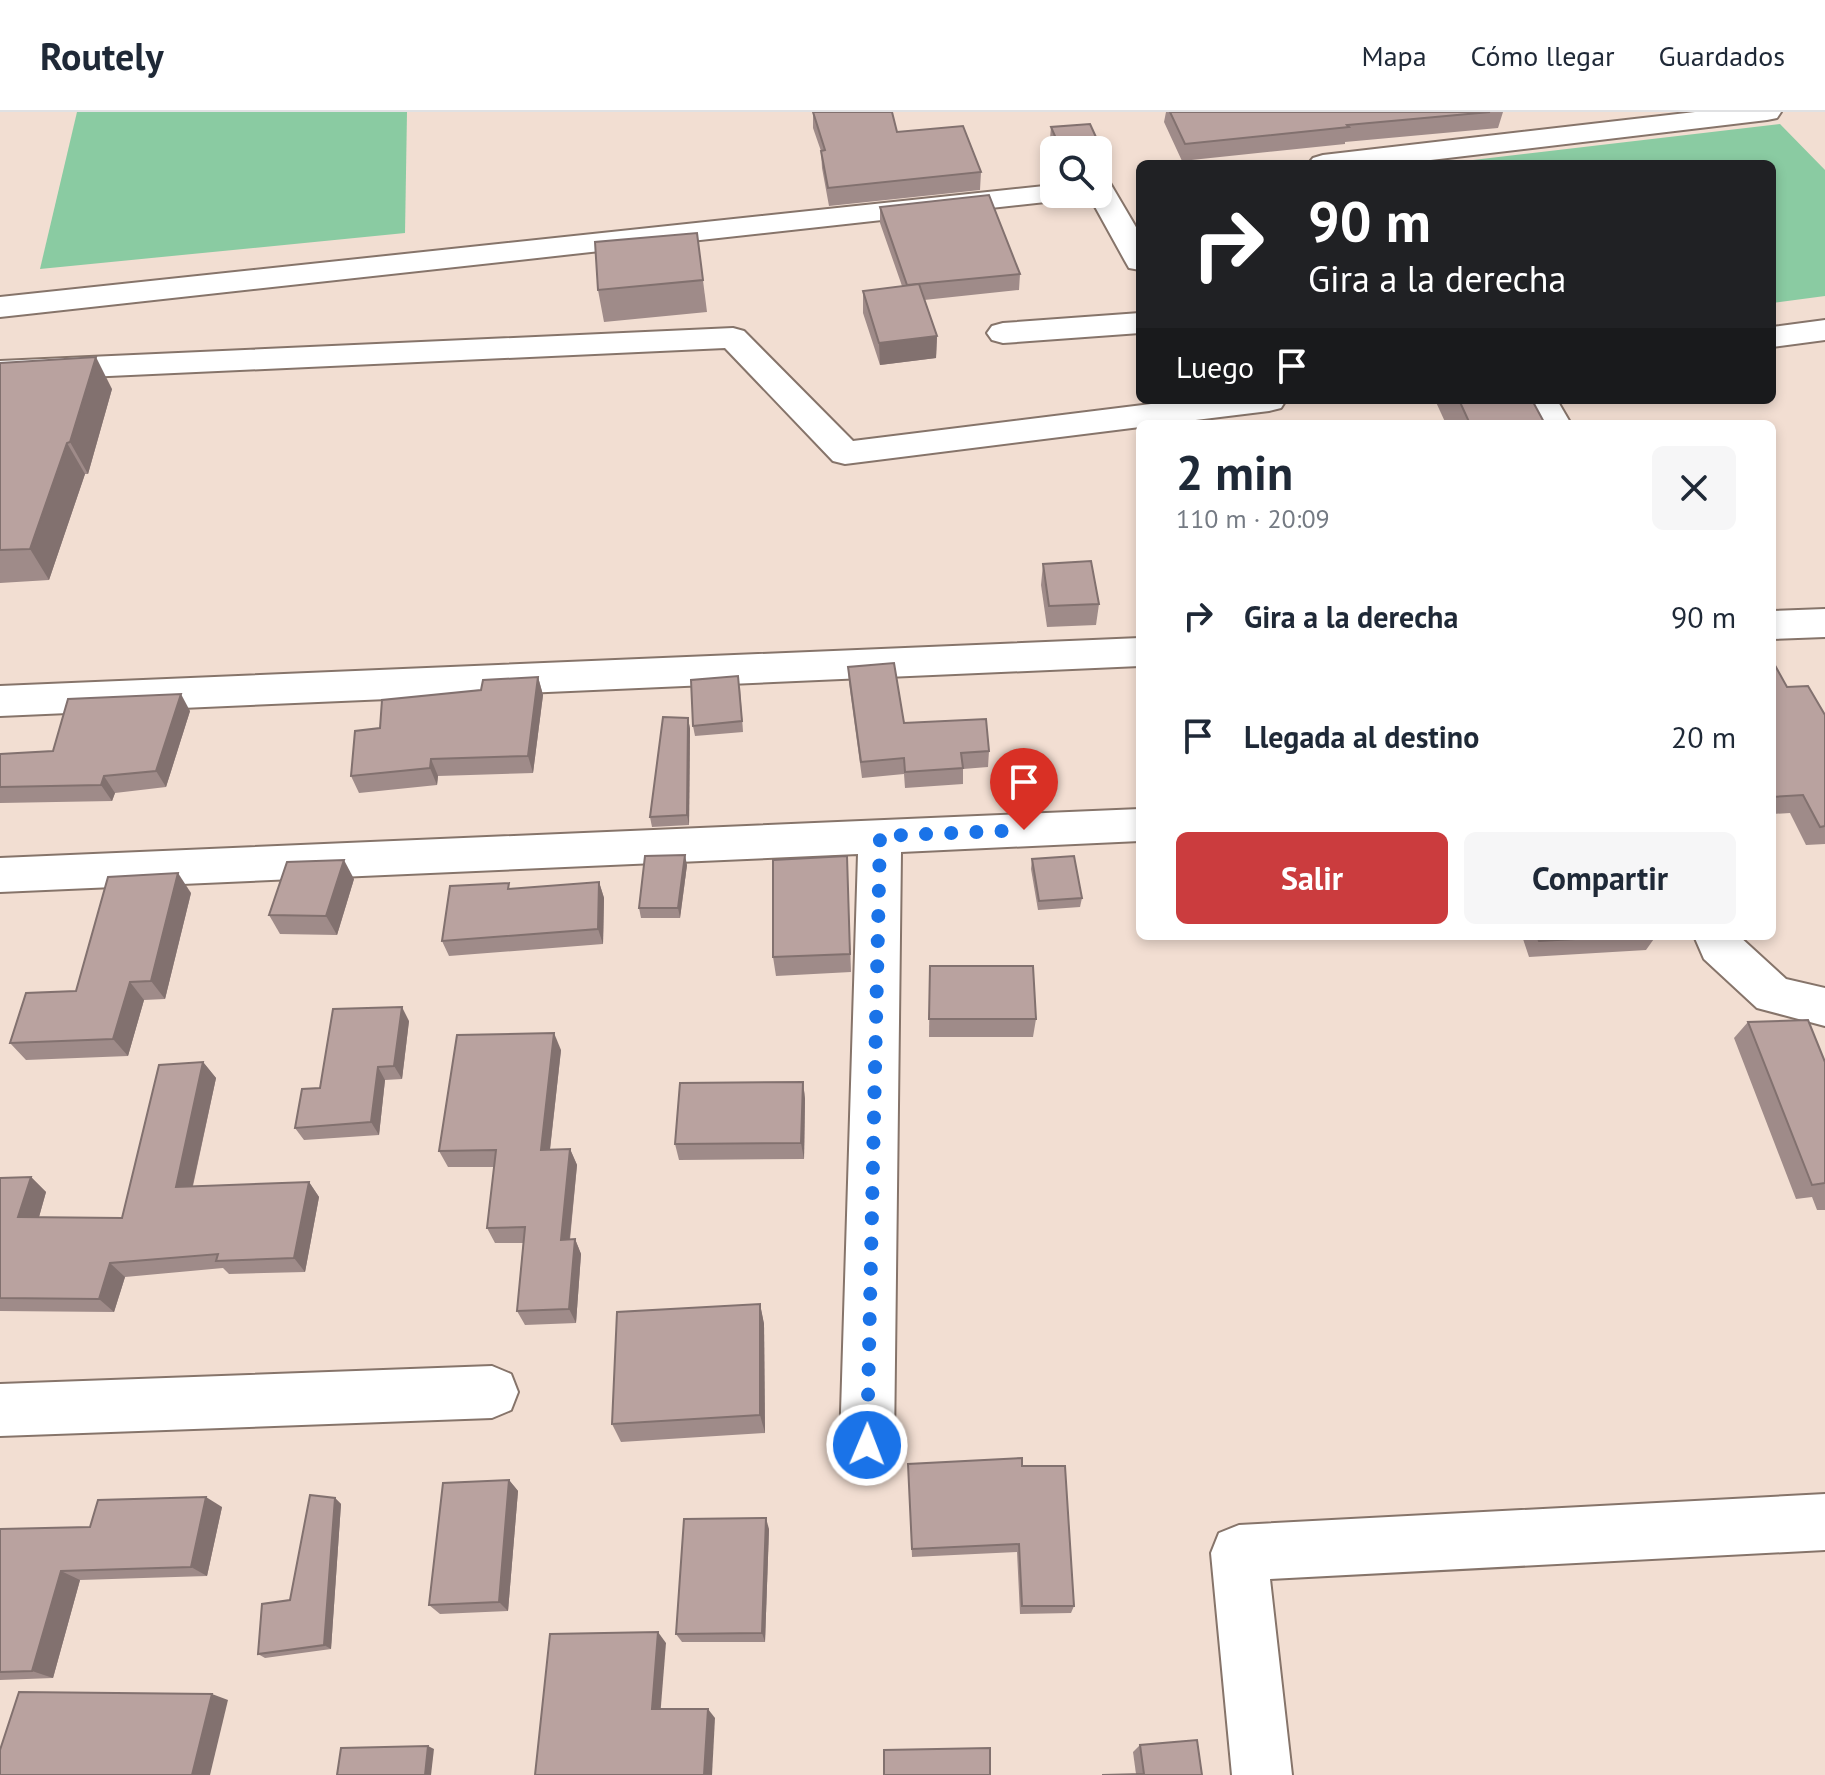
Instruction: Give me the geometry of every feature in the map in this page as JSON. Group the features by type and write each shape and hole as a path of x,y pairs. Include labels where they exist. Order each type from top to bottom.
{"street":[{"path":"1357,160 1767,112"},
{"path":"0,307 1040,196"},
{"path":"1112,197 1136,252"},
{"path":"1003,333 1136,323"},
{"path":"1776,336 1825,330"},
{"path":"0,371 733,338 845,453 1237,404"},
{"path":"1776,625 1825,623"},
{"path":"0,701 1136,652"},
{"path":"0,875 1136,825"},
{"path":"867,1445 880,836"},
{"path":"1718,940 1720,946 1773,995 1825,1007"},
{"path":"0,1410 492,1392"},
{"path":"1262,1775 1239,1553 1825,1522"}],"green space":[{"path":"77,112 407,112 405,233 40,269"},
{"path":"1780,124 1825,170 1825,296 1776,302 1776,160 1473,160"}],"building":[{"path":"813,112 892,112 897,132 963,126 981,172 828,188 821,151 825,150"},
{"path":"1170,112 1490,112 1185,144"},
{"path":"1090,124 1095,136 1055,136 1051,127"},
{"path":"989,195 1020,274 907,285 880,207"},
{"path":"697,233 703,280 598,290 595,242"},
{"path":"919,284 937,336 879,343 863,291"},
{"path":"96,357 70,442 67,443 30,549 0,550 0,363"},
{"path":"1461,404 1534,404 1543,420 1468,420"},
{"path":"1091,561 1099,604 1049,606 1043,564"},
{"path":"894,663 904,723 986,719 989,751 961,753 963,768 905,772 904,758 861,762 848,667"},
{"path":"1776,667 1787,687 1808,686 1825,715 1825,826 1820,827 1803,795 1776,797"},
{"path":"738,676 742,721 693,726 691,680"},
{"path":"538,677 528,756 431,759 430,768 351,776 355,731 380,728 382,700 481,690 483,680"},
{"path":"181,694 156,771 104,776 101,785 0,787 0,754 53,751 68,699"},
{"path":"663,717 688,718 687,815 650,817"},
{"path":"685,855 678,908 639,908 645,856"},
{"path":"847,856 850,954 773,957 773,860"},
{"path":"1074,856 1082,898 1039,901 1032,859"},
{"path":"344,860 326,916 269,915 287,862"},
{"path":"178,873 151,981 130,982 113,1039 10,1043 26,993 76,991 108,877"},
{"path":"599,882 598,929 442,941 450,886 509,883 508,889"},
{"path":"930,966 1033,966 1036,1019 929,1019"},
{"path":"402,1007 394,1066 378,1067 371,1122 295,1128 302,1089 320,1088 333,1009"},
{"path":"1808,1020 1825,1062 1825,1183 1812,1185 1748,1022"},
{"path":"554,1033 541,1150 570,1149 561,1240 575,1239 569,1309 517,1311 525,1227 487,1228 496,1150 439,1151 457,1035"},
{"path":"203,1062 176,1187 309,1182 294,1258 216,1261 218,1254 110,1263 99,1299 0,1298 0,1178 31,1177 18,1217 122,1218 159,1065"},
{"path":"803,1082 801,1143 675,1144 680,1083"},
{"path":"760,1304 760,1415 612,1424 617,1312"},
{"path":"1022,1458 1022,1466 1065,1466 1074,1606 1022,1606 1019,1544 912,1549 908,1464"},
{"path":"509,1480 499,1602 429,1605 443,1483"},
{"path":"310,1495 335,1498 324,1645 258,1654 262,1604 290,1600"},
{"path":"206,1497 191,1567 61,1571 32,1671 0,1672 0,1529 90,1527 98,1500"},
{"path":"766,1518 762,1633 676,1634 684,1519"},
{"path":"658,1632 652,1709 708,1709 704,1775 535,1775 550,1634"},
{"path":"19,1692 212,1694 192,1775 0,1775 0,1750"},
{"path":"1197,1740 1202,1775 1102,1775 1144,1774 1140,1745"},
{"path":"428,1746 425,1775 337,1775 341,1748"},
{"path":"990,1748 990,1775 884,1775 884,1750"}],"route":[{"path":"867,1445 880,836 1024,830"}]}
